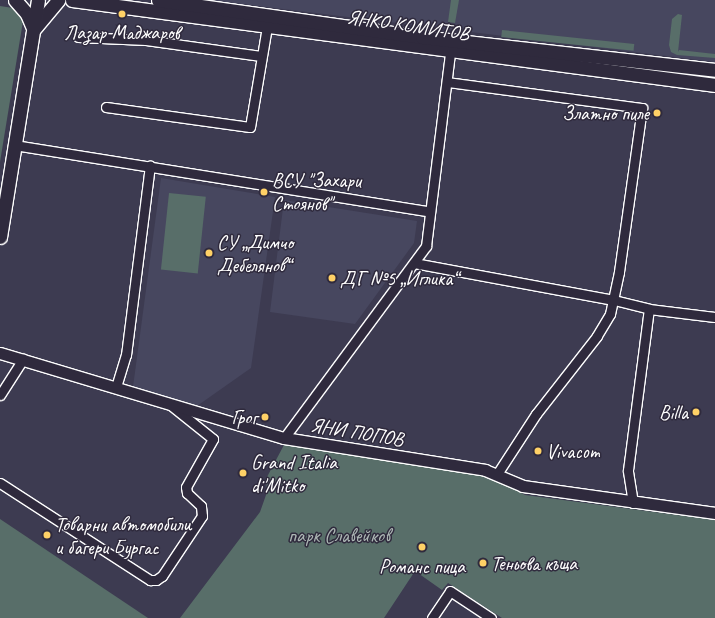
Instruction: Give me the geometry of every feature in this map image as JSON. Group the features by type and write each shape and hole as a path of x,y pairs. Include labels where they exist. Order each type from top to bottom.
{"main road":[{"path":"15,0 27,14 34,29"},
{"path":"0,237 38,0"},
{"path":"34,29 58,0"},
{"name":"ЯНКО КОМИТОВ","path":"72,0 198,11 224,9 435,39 715,70"},
{"name":"ЯНКО КОМИТОВ","path":"158,0 198,11 267,26 450,52 559,63 715,85"},
{"path":"212,0 224,9"}],"street":[{"path":"106,107 250,127 267,26"},
{"path":"78,37 146,40 261,56"},
{"path":"284,438 426,246 450,52"},
{"path":"446,82 642,108 614,300 610,314 597,336 536,414 497,474"},
{"path":"14,145 430,212"},
{"path":"116,387 126,355 150,166"},
{"path":"414,263 614,300 649,309 715,317"},
{"path":"633,503 628,470 649,309"},
{"name":"ЯНИ ПОПОВ","path":"0,353 165,401 284,438 485,470 523,486 633,503 715,512"},
{"path":"0,395 23,359"},
{"path":"0,483 150,580 156,580 162,576 202,516 201,506 187,494 186,487 214,439 165,401"},
{"path":"432,618 450,591 491,618"}],"shaded area":[{"path":"210,0 715,0 715,62"},
{"name":"СУ „Димчо Дебелянов“","path":"161,178 275,197 251,368 197,406 133,387"},
{"name":"ДГ №5 „Иглика“","path":"284,200 417,221 414,243 355,324 270,312"}],"green space":[{"path":"451,0 459,0 455,23 448,22"},
{"path":"0,6 13,8 23,21 0,162"},
{"path":"678,14 682,15 678,52 679,50 715,54 715,58 677,55 671,52 669,45 672,19"},
{"path":"502,30 634,44 634,51 501,37"},
{"path":"169,193 206,197 198,273 161,270"},
{"name":"парк Славейков","path":"285,443 492,476 525,495 715,520 715,618 502,618 448,583 442,590 415,571 384,618 180,618 260,512 266,495 267,477"},
{"path":"0,519 148,618 0,618"}],"place":[{"name":"Лазар Маджаров","path":"122,14"},
{"name":"Златно пиле","path":"657,113"},
{"name":"ВСУ \"Захари Стоянов\"","path":"264,192"},
{"name":"СУ „Димчо Дебелянов“","path":"209,253"},
{"name":"ДГ №5 „Иглика“","path":"332,278"},
{"name":"Billa","path":"696,412"},
{"name":"Грог","path":"265,417"},
{"name":"Vivacom","path":"538,451"},
{"name":"Grand Italia di'Mitko","path":"243,473"},
{"name":"Товарни автомобили и багери Бургас","path":"47,535"},
{"name":"Романс пица","path":"422,547"},
{"name":"Теньова къща","path":"483,563"}]}
